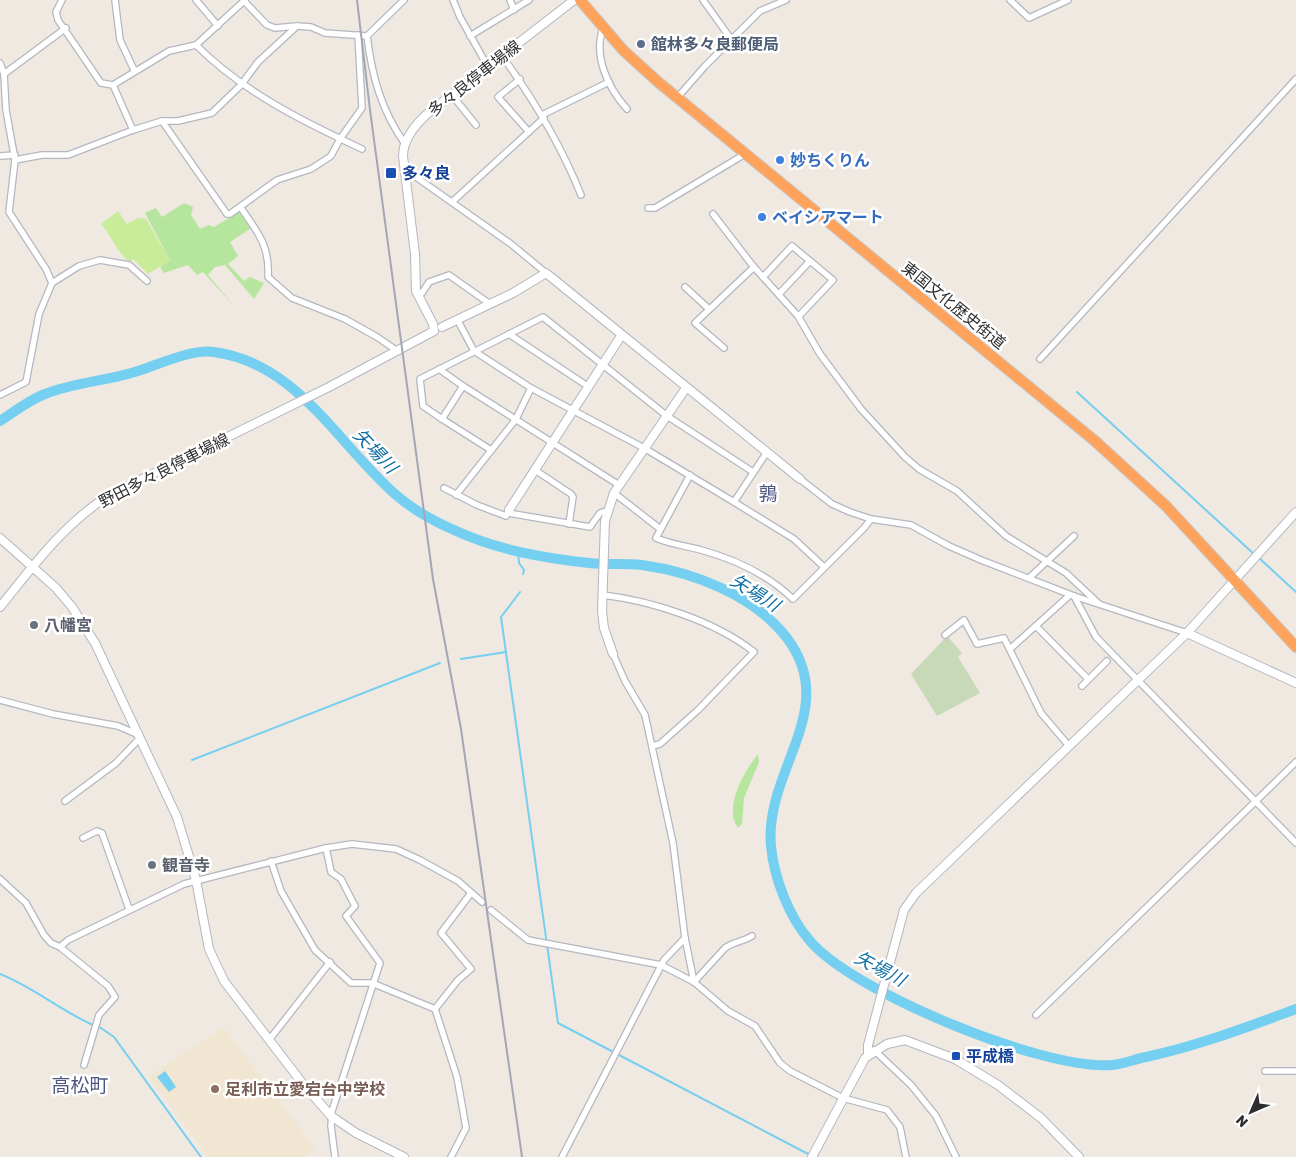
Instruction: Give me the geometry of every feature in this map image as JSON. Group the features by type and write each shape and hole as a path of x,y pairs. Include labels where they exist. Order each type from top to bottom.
{"highway":[{"name":"東国文化歴史街道","path":"580,0 603,28 641,68 1094,440 1166,506 1296,647"}],"street":[{"path":"62,0 56,12 58,20 66,28 101,83 113,85 134,70 169,50 196,46 245,1 267,25 275,28 311,27 325,33 367,36 404,0"},
{"path":"115,0 120,40 134,70"},
{"path":"196,0 218,26"},
{"path":"453,0 470,36 488,67"},
{"path":"510,0 514,10"},
{"path":"470,36 529,0"},
{"name":"多々良停車場線","path":"405,144 421,120 574,0"},
{"path":"703,0 731,39"},
{"path":"677,98 731,39 760,11 786,0"},
{"path":"1010,0 1029,18 1068,0"},
{"path":"0,156 15,158 72,154 132,130 162,121 178,122 212,113 241,85 258,62 297,26"},
{"path":"4,74 66,28"},
{"path":"603,28 598,50 602,66 609,82 627,109"},
{"path":"162,121 227,214 241,208 277,180 311,169 328,160 362,108 358,36"},
{"path":"241,208 259,235 269,255 268,277 289,297 345,319 377,336 396,350 434,331 433,324 417,294 415,254 403,156 405,144 389,118 377,90 367,36"},
{"path":"196,46 220,70 241,85 290,114 362,149"},
{"path":"502,56 520,79 543,116 563,152 581,196"},
{"path":"0,63 4,74 2,90 15,158 9,212 46,269 52,283"},
{"path":"520,79 498,96 528,132"},
{"path":"1040,359 1296,80"},
{"path":"452,202 543,116 609,82"},
{"path":"113,85 132,130"},
{"path":"452,95 476,125"},
{"path":"648,208 655,208 740,157 743,152"},
{"path":"406,174 416,176 511,244 621,336 832,504 871,519 911,525 949,546 1072,596 1187,633 1296,683"},
{"path":"713,214 754,267 799,316 820,354 861,409 905,457 919,469 957,492 1006,536 1066,573 1099,604"},
{"path":"763,277 792,246 833,280 799,316"},
{"path":"0,395 26,382 39,314 52,283 79,266 100,260 130,264 147,281"},
{"path":"779,294 810,261"},
{"path":"724,348 695,323 754,267"},
{"path":"442,327 546,274"},
{"path":"417,294 422,293 429,282 449,275 490,304"},
{"path":"685,288 709,309"},
{"path":"491,450 423,406 419,382 421,378 543,317 666,416 753,472"},
{"path":"457,319 474,351 531,388 644,448 734,502 794,539 824,566"},
{"path":"509,334 589,387"},
{"path":"444,488 491,511 506,516 621,336"},
{"name":"野田多々良停車場線","path":"0,607 68,527 108,496 324,389 396,350"},
{"path":"440,369 463,386 619,485"},
{"path":"442,419 463,386"},
{"path":"456,495 516,419 531,388"},
{"path":"686,388 619,485 606,511 603,593 604,628 625,681 642,707 652,746 673,843 685,938 694,982"},
{"path":"734,502 767,452"},
{"path":"535,470 572,494 569,524"},
{"path":"690,475 659,528 656,538 704,551 748,568 772,582 793,599 871,519"},
{"path":"614,493 659,528"},
{"path":"508,511 590,527 600,513 606,511"},
{"path":"956,1157 936,1116 911,1085 871,1052 868,1044 904,910 916,893 1187,633 1296,512"},
{"path":"1029,578 1045,561 1074,536"},
{"path":"0,538 33,566 66,599 95,643 177,817 196,880 207,942 217,971 269,1040 331,1116 356,1133 404,1157"},
{"path":"603,593 704,622 721,630 754,652 698,710 660,744 652,746"},
{"path":"1010,649 1072,596"},
{"path":"1072,596 1096,637 1296,843"},
{"path":"945,635 964,620 977,644 1002,637 1010,649 1041,712 1069,746"},
{"path":"1036,626 1088,679"},
{"path":"1082,686 1107,661"},
{"path":"0,700 53,714 118,726 139,737"},
{"path":"65,801 116,762 139,737"},
{"path":"1036,1014 1296,762"},
{"path":"84,838 97,832 102,833 129,909"},
{"path":"60,947 68,940 129,909 196,880 326,848 352,844 396,849 444,872 482,902"},
{"path":"326,848 331,872 341,879 355,906 346,916 380,964 372,983 331,1116 335,1157"},
{"path":"271,861 281,890 315,950 351,983 372,983 435,1009 457,1077 466,1128 451,1157"},
{"path":"0,879 26,902 44,935 108,986 115,996 104,1007 84,1065"},
{"path":"435,1009 458,980 471,969 441,933 471,893"},
{"path":"491,910 528,940 661,965 694,982 728,1011 755,1026 785,1067 843,1098 887,1110 900,1127 906,1157"},
{"path":"694,982 725,948 729,945 739,944 752,936"},
{"path":"562,1157 661,965 685,938"},
{"path":"269,1040 330,962"},
{"path":"812,1157 843,1098 871,1052 887,1044 905,1040 955,1059 998,1086 1030,1109 1080,1157"},
{"path":"1265,1071 1296,1071"}],"shaded area":[{"name":"足利市立愛宕台中学校","path":"224,1027 315,1148 304,1157 208,1157 149,1076"}],"green space":[{"path":"184,203 193,207 191,215 200,229 209,225 214,227 237,213 242,213 253,227 230,242 238,256 228,264 244,281 250,277 264,283 254,299 225,265 215,267 208,275 235,307 203,272 197,275 188,265 164,273 160,267 170,260 145,213 156,208 162,217"},
{"path":"118,211 127,224 138,218 146,219 170,260 148,274 133,259 130,262 125,258 101,224"},
{"path":"947,636 962,653 958,657 980,693 937,716 911,674"},
{"path":"758,754 759,762 744,798 742,824 738,828 734,820 734,800 747,770"}],"water":[{"path":"165,1071 176,1087 169,1092 157,1077"}],"waterway":[{"name":"矢場川","path":"0,421 27,403 56,390 127,374 186,355 214,352 243,359 269,372 292,388 314,408 374,474 395,494 416,510 438,523 470,537 520,552 589,563 642,565 682,573 721,588 758,609 787,638 802,664 806,690 804,715 778,792 772,818 771,846 779,884 795,921 810,941 833,962 866,983 907,1005 999,1042 1043,1055 1082,1064 1112,1065 1165,1053 1222,1036 1296,1009"},
{"path":"1077,392 1255,555"},
{"path":"518,552 519,563 524,570 523,574"},
{"path":"1259,558 1296,592"},
{"path":"520,592 501,617 558,1023 810,1155"},
{"path":"461,659 506,652"},
{"path":"192,760 440,663"},
{"path":"0,974 93,1025"},
{"path":"98,1026 114,1037 201,1157"}],"railway":[{"path":"357,0 433,579 461,729 522,1157"}],"place":[{"name":"館林多々良郵便局","path":"641,44"},
{"name":"妙ちくりん","path":"780,160"},
{"name":"多々良","path":"391,173"},
{"name":"ベイシアマート","path":"762,217"},
{"name":"八幡宮","path":"34,625"},
{"name":"観音寺","path":"152,865"},
{"name":"平成橋","path":"956,1056"},
{"name":"足利市立愛宕台中学校","path":"215,1089"}],"district":[{"name":"鶉","path":"768,493"},
{"name":"高松町","path":"80,1085"}]}
